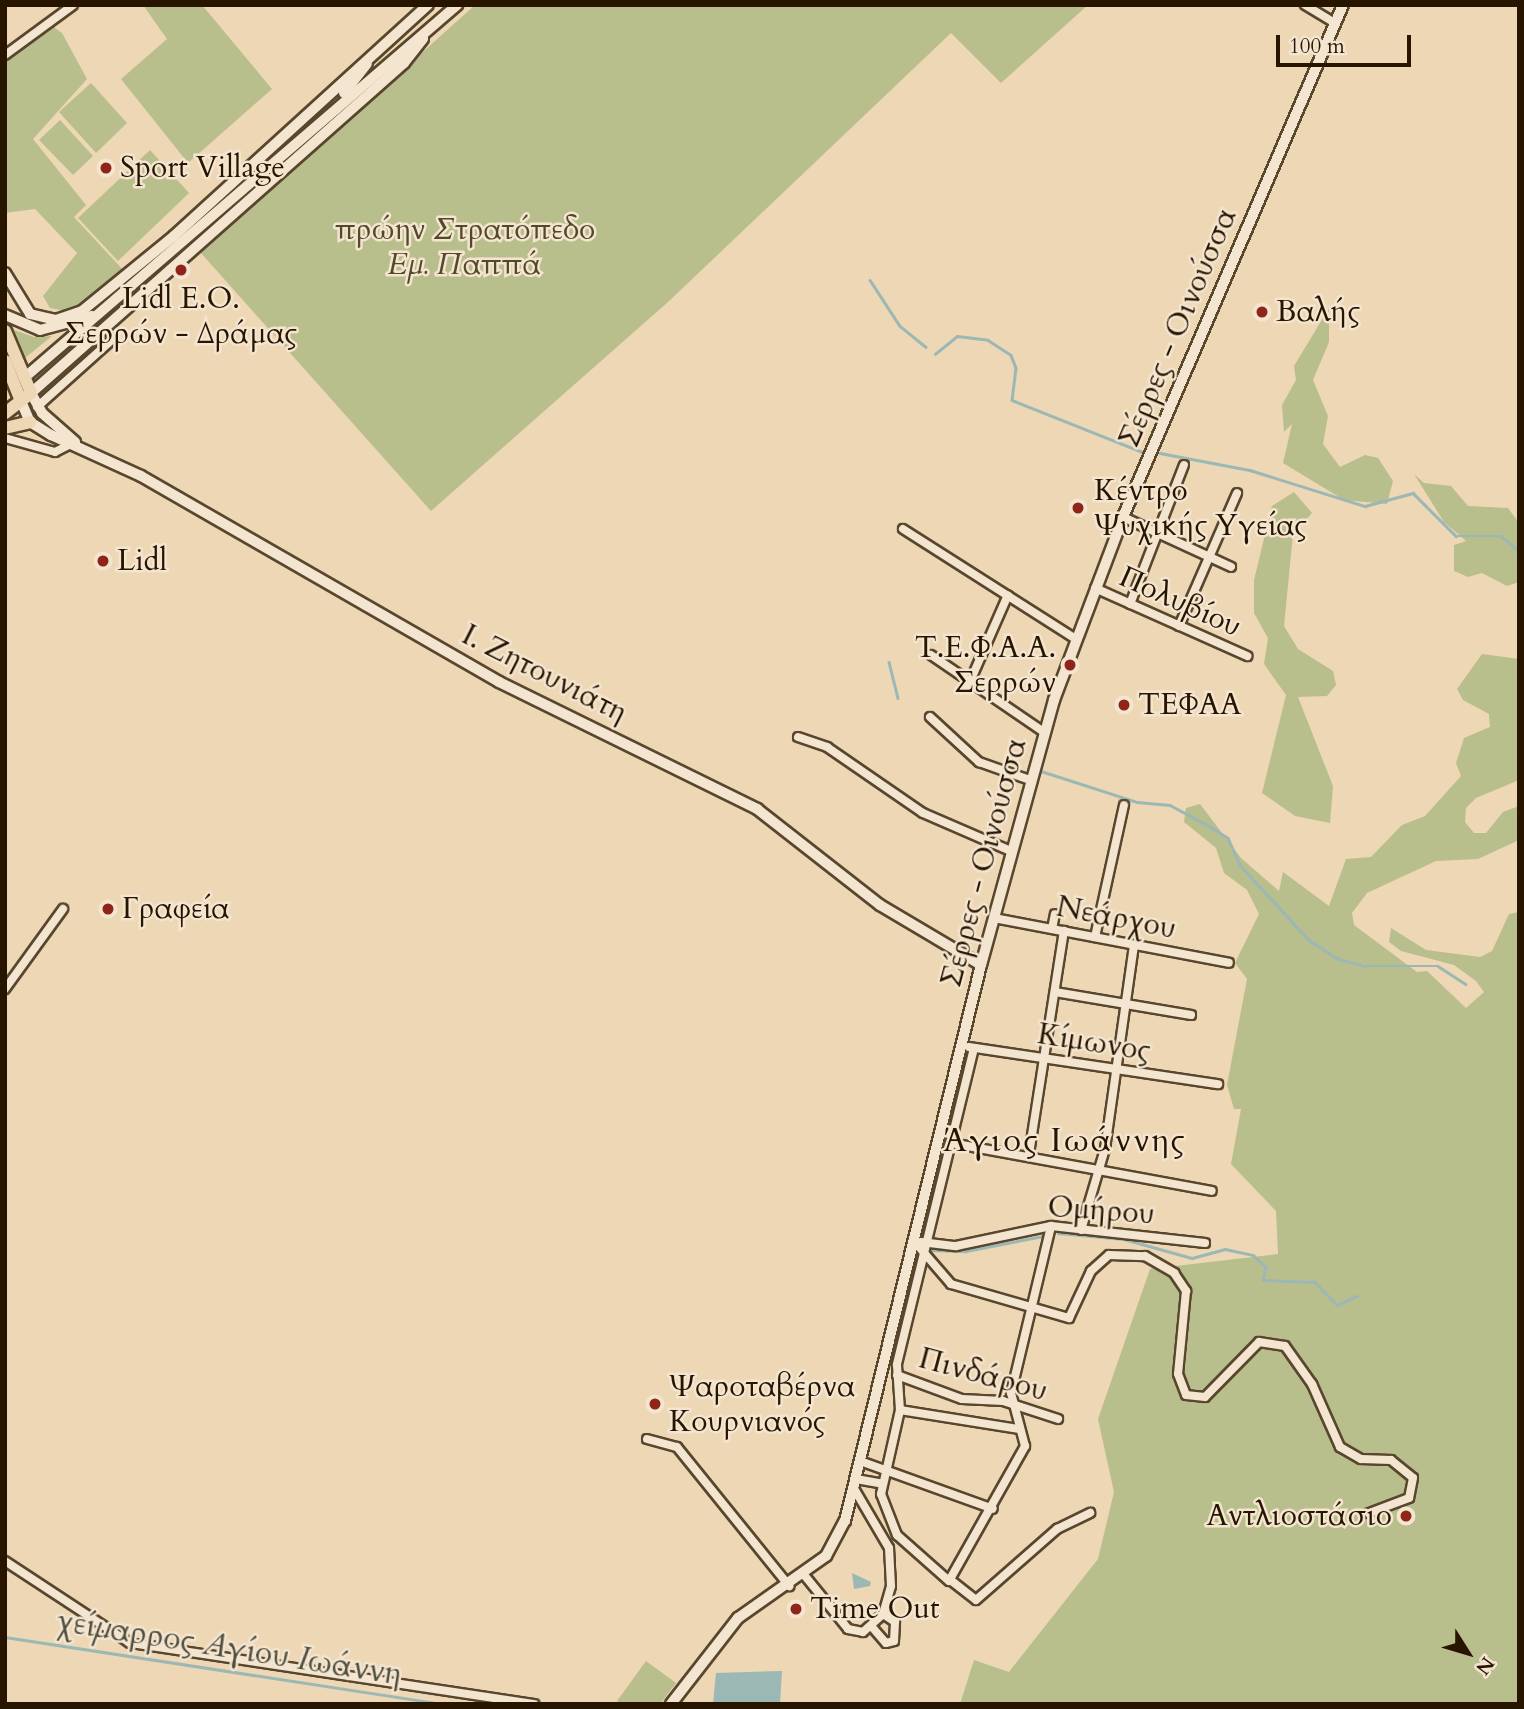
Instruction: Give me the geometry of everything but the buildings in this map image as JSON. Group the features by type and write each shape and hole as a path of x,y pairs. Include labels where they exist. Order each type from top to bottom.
{"main road":[{"path":"15,385 457,5"},
{"path":"5,413 404,64 429,31"},
{"path":"326,117 367,64"},
{"path":"5,315 48,330 109,306"},
{"path":"5,331 15,385"},
{"path":"5,361 15,385 26,397"},
{"path":"5,428 30,422"}],"street":[{"path":"5,55 73,5"},
{"path":"5,273 30,314 56,320 76,314 367,64 428,5"},
{"path":"1305,5 1335,23"},
{"name":"Σέρρες - Οινούσσα","path":"671,1704 738,1618 805,1576 831,1550 860,1461 981,965 1044,732 1123,517 1343,5"},
{"path":"37,407 114,338"},
{"path":"26,397 75,442"},
{"path":"19,438 30,422 26,397"},
{"path":"30,422 75,442"},
{"path":"5,438 19,438 55,452 75,442"},
{"name":"Ι. Ζητουνιάτη","path":"75,442 499,682 757,809 884,908 981,965"},
{"path":"1130,604 1184,465"},
{"path":"1179,626 1237,493"},
{"path":"1123,517 1231,566"},
{"path":"903,529 1077,640"},
{"name":"Πολυβίου","path":"1095,588 1247,656"},
{"path":"968,685 1007,595"},
{"path":"931,655 968,685 1044,732"},
{"path":"930,717 979,762 1030,780"},
{"path":"798,737 827,747 923,813 1010,851"},
{"path":"1095,937 1124,805"},
{"path":"5,989 63,909"},
{"path":"1052,929 1055,914"},
{"name":"Νεάρχου","path":"994,918 1229,962"},
{"path":"1029,1154 1064,931"},
{"path":"1081,1230 1101,1168 1134,944"},
{"path":"1055,992 1191,1015"},
{"name":"Κίμωνος","path":"962,1045 1219,1084"},
{"path":"974,1048 897,1375 900,1410 883,1484 887,1518 918,1556 955,1578 976,1600 1057,1529 1090,1513"},
{"path":"951,1143 1029,1154 1212,1191"},
{"path":"955,1578 1025,1447 1012,1404 1051,1226"},
{"name":"Ομήρου","path":"913,1240 956,1246 1051,1226 1205,1243"},
{"path":"913,1240 923,1258 951,1284 1034,1311 1065,1317 1074,1314 1094,1266 1109,1255 1145,1256 1181,1280 1187,1301 1178,1374 1186,1395 1205,1397 1259,1342 1285,1346 1312,1384 1340,1447 1361,1459 1391,1460 1413,1478 1409,1497 1369,1513"},
{"name":"Πινδάρου","path":"897,1375 962,1399 1012,1404 1058,1419"},
{"path":"900,1410 1019,1429"},
{"path":"647,1439 677,1447 789,1587"},
{"path":"860,1461 888,1468 993,1509"},
{"path":"854,1483 883,1484"},
{"path":"805,1576 840,1625 857,1632 872,1627 883,1615 892,1579 889,1548 854,1483"},
{"path":"5,1561 130,1643 534,1704"},
{"path":"872,1627 886,1643 894,1642 895,1622 883,1615"}],"green space":[{"path":"143,5 202,5 272,89 188,163 121,79 167,39"},
{"name":"πρώην Στρατόπεδο Εμ. Παππά","path":"475,5 1088,5 1001,83 951,33 668,302 431,511 200,252"},
{"path":"51,25 62,33 87,79 33,139 86,205 74,217 125,272 71,312 50,308 43,296 77,253 35,209 5,213 5,60"},
{"path":"91,83 127,123 96,153 59,112"},
{"path":"60,120 93,156 73,175 39,140"},
{"path":"150,150 189,193 118,261 78,218"},
{"path":"1329,308 1329,342 1313,380 1328,416 1323,444 1340,467 1365,455 1378,458 1393,481 1387,504 1344,500 1283,463 1292,424 1284,432 1282,405 1296,380 1294,366"},
{"path":"14,330 34,337 52,336 25,358"},
{"path":"1414,474 1424,483 1451,486 1468,506 1508,508 1519,523 1519,582 1507,586 1482,573 1468,577 1454,571 1454,545 1466,541 1444,522"},
{"path":"1294,492 1312,513 1293,534 1284,626 1298,649 1333,671 1336,685 1327,696 1298,697 1333,786 1330,823 1295,816 1262,793 1286,695 1264,664 1268,638 1254,613 1254,580 1272,506"},
{"path":"1482,654 1519,659 1519,780 1476,798 1466,808 1465,822 1474,833 1486,833 1503,812 1519,806 1519,840 1478,859 1436,861 1367,893 1352,913 1354,925 1417,972 1427,971 1466,1008 1484,992 1476,981 1454,965 1401,951 1389,942 1391,928 1426,950 1480,957 1492,951 1509,914 1519,912 1519,1704 960,1704 974,1660 1009,1672 1098,1559 1114,1492 1098,1419 1150,1269 1278,1254 1276,1211 1231,1164 1241,1109 1234,1109 1227,1085 1247,979 1235,963 1259,914 1247,890 1224,873 1216,848 1184,822 1186,808 1200,804 1241,858 1279,891 1283,872 1329,906 1346,859 1371,857 1402,825 1425,816 1461,776 1456,763 1464,738 1490,727 1489,714 1463,700 1457,689"},
{"path":"646,1661 676,1683 660,1704 621,1704 617,1701"}],"water":[{"path":"852,1573 871,1582 870,1586 854,1589"},
{"path":"782,1671 780,1704 713,1704 716,1673"}],"waterway":[{"path":"870,280 900,326 926,347"},
{"path":"935,354 957,336 988,340 1011,355 1016,368 1012,400 1143,452"},
{"path":"1160,453 1250,470 1365,506 1413,493 1456,536 1501,536 1519,551"},
{"path":"889,662 898,698"},
{"path":"1041,771 1137,802 1170,805 1211,827 1228,838 1240,865 1309,940 1338,959 1365,966 1438,966 1466,984"},
{"path":"1058,1233 1124,1239 1192,1258 1225,1249 1253,1255 1266,1267 1263,1280 1315,1282 1337,1305 1357,1296"},
{"path":"930,1250 966,1251 1043,1236"},
{"name":"χείμαρρος Αγίου Ιωάννη","path":"5,1637 445,1704"}],"place":[{"name":"Sport Village","path":"106,168"},
{"name":"Lidl Ε.Ο. Σερρών - Δράμας","path":"181,270"},
{"name":"Βαλής","path":"1262,312"},
{"name":"Κέντρο Ψυχικής Υγείας","path":"1078,508"},
{"name":"Lidl","path":"103,561"},
{"name":"Τ.Ε.Φ.Α.Α. Σερρών","path":"1070,665"},
{"name":"ΤΕΦΑΑ","path":"1124,705"},
{"name":"Γραφεία","path":"108,909"},
{"name":"Ψαροταβέρνα Κουρνιανός","path":"655,1404"},
{"name":"Αντλιοστάσιο","path":"1406,1516"},
{"name":"Time Out","path":"796,1609"}],"district":[{"name":"Άγιος Ιωάννης","path":"1065,1141"}]}
